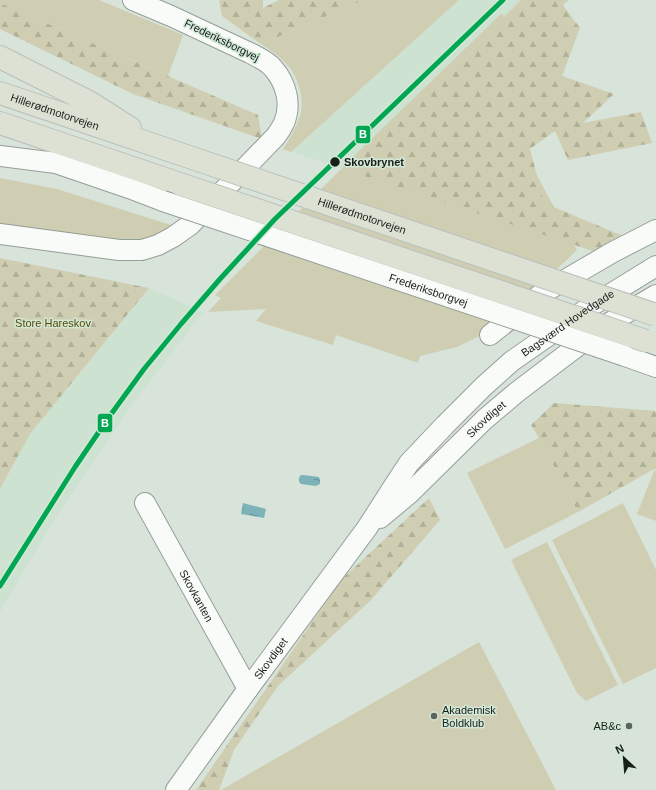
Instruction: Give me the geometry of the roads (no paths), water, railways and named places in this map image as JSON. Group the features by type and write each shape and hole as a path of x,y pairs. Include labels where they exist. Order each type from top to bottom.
{"highway":[{"path":"0,57 89,102 160,148"},
{"name":"Hillerødmotorvejen","path":"0,93 656,315"},
{"path":"0,123 651,343"}],"street":[{"name":"Frederiksborgvej","path":"0,234 119,250 142,250 158,245 190,225 276,136 284,123 288,112 288,101 280,77 272,67 262,59 174,8 133,0"},
{"name":"Frederiksborgvej","path":"0,156 56,163 130,188 163,201 656,367"},
{"path":"490,335 541,294 613,252 656,230"},
{"name":"Bagsværd Hovedgade","path":"484,386 512,361 591,306 656,266"},
{"name":"Skovdiget","path":"367,528 410,493 485,419 517,392 606,325 656,294"},
{"name":"Skovdiget","path":"176,790 248,689 367,528 409,463 484,386"},
{"name":"Skovkanten","path":"145,503 248,689"}],"water":[{"path":"301,475 319,477 320,484 316,486 301,484 299,482 299,477"},
{"path":"243,503 266,509 264,518 241,514"}],"place":[{"name":"Skovbrynet","path":"335,162"},
{"name":"Akademisk Boldklub","path":"434,716"},
{"name":"AB&c","path":"629,726"}],"park label":[{"name":"Store Hareskov","path":"53,323"}]}
